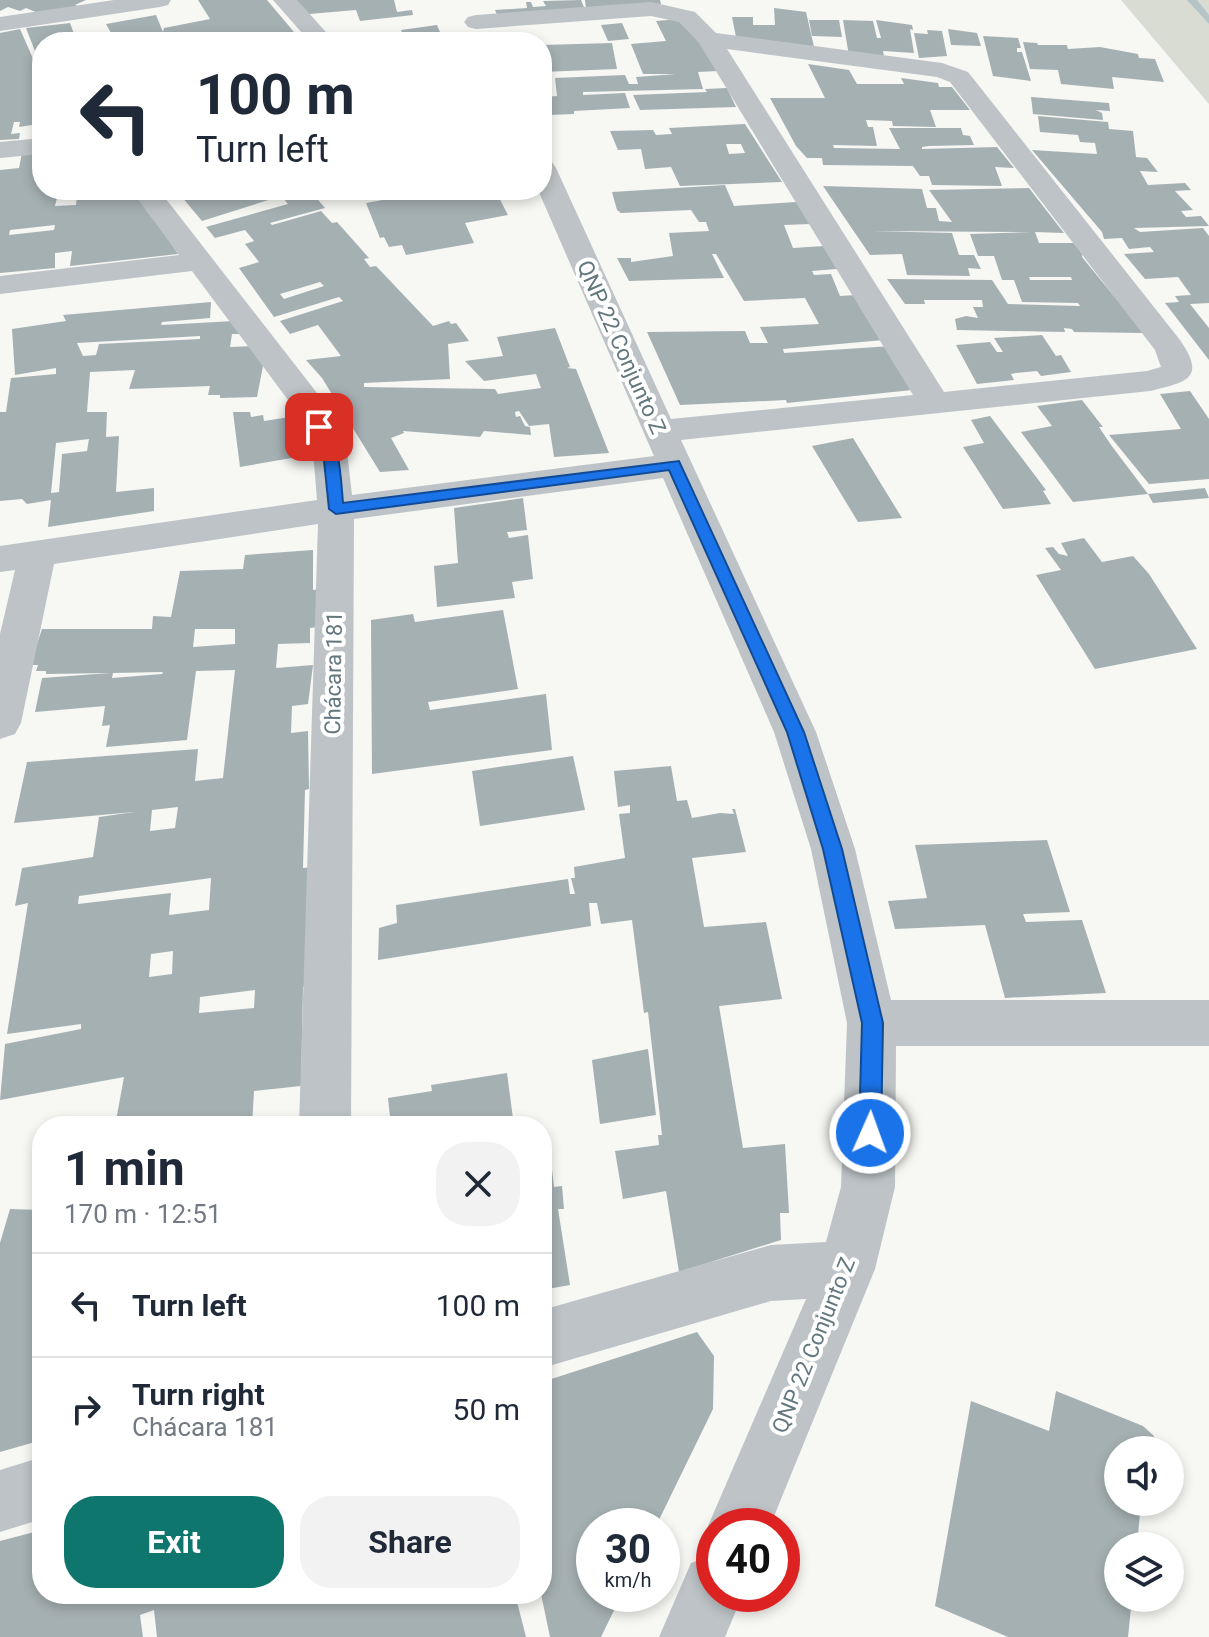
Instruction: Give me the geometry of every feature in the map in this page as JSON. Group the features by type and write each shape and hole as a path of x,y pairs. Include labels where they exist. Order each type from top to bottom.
{"street":[{"path":"0,24 160,0"},
{"path":"284,0 314,32"},
{"path":"476,21 651,9 687,17 709,39 935,403"},
{"path":"78,14 88,32"},
{"path":"0,723 18,557 336,509 935,403 1150,381 1178,372 1177,360 959,77 942,70 709,39"},
{"path":"0,150 32,147"},
{"name":"QNP 22 Conjunto Z","path":"552,190 795,732 833,849 872,1023 868,1187 847,1269 747,1508"},
{"name":"Chácara 181","path":"153,200 307,402 330,451 336,509 325,1116"},
{"path":"0,285 201,261"},
{"path":"872,1023 1209,1023"},
{"path":"552,1336 771,1273 847,1269"},
{"path":"0,1501 32,1491"},
{"path":"692,1637 703,1612"}],"shaded area":[{"path":"1121,0 1209,0 1209,104"}],"building":[{"path":"0,0 86,0 75,5 81,7 43,15 26,8 20,11 8,7 0,11"},
{"path":"198,0 267,0 294,32 163,32 164,28 210,19"},
{"path":"294,0 394,0 397,12 412,10 413,15 360,21 356,10 309,14"},
{"path":"581,0 586,12 499,19 495,10 527,8 526,2 531,2 533,7 546,6 543,1"},
{"path":"585,0 660,0 661,4 586,8"},
{"path":"774,8 806,12 815,51 736,37 732,17 753,17 753,25 775,25"},
{"path":"156,15 163,32 110,32 106,24"},
{"path":"692,18 718,71 698,72 703,89 583,92 583,95 625,93 630,108 552,115 552,96 557,96 555,78 625,75 629,84 638,84 636,77 676,74 643,74 631,44 666,41 656,21"},
{"path":"809,20 839,20 842,37 812,36"},
{"path":"843,20 873,21 877,38 881,38 876,20 912,25 914,53 883,51 885,61 849,56"},
{"path":"70,23 73,32 32,32 32,44 26,28"},
{"path":"622,23 629,39 608,41 601,25"},
{"path":"437,25 440,32 402,32"},
{"path":"20,29 32,56 32,125 19,127 20,122 14,122 11,134 20,133 19,139 0,140 0,33"},
{"path":"948,29 977,33 981,46 951,45"},
{"path":"927,30 942,31 947,56 919,58 914,33 928,34"},
{"path":"983,36 1018,38 1021,48 1017,48 1017,52 1022,52 1031,81 993,76"},
{"path":"1023,42 1067,45 1068,49 1100,47 1138,54 1139,58 1155,59 1164,82 1112,77 1114,89 1061,84 1058,70 1030,69"},
{"path":"612,43 617,69 552,72 552,45"},
{"path":"808,64 849,70 857,84 904,84 901,78 938,83 939,87 952,87 970,110 930,110 936,127 893,126 892,121 866,120 868,127 873,127 877,146 833,145 834,148 900,149 889,128 961,128 963,135 970,136 974,145 929,146 922,149 997,147 1014,168 995,167 1002,186 932,185 929,176 920,176 913,166 823,165 822,158 807,158 796,146 770,98 825,98"},
{"path":"727,88 736,107 640,110 633,95 707,92 705,89"},
{"path":"1031,97 1109,103 1110,111 1096,110 1102,113 1103,120 1033,114"},
{"path":"1038,116 1108,122 1109,129 1133,131 1136,157 1147,158 1158,172 1140,171 1148,185 1185,183 1191,190 1175,191 1193,210 1181,211 1186,217 1201,216 1209,226 1134,228 1140,232 1203,228 1209,236 1209,303 1190,304 1209,328 1209,360 1165,303 1179,302 1175,296 1191,295 1178,277 1145,279 1124,254 1154,252 1150,247 1129,249 1122,238 1104,239 1102,232 1032,150 1097,154 1095,143 1080,142 1078,135 1040,132"},
{"path":"745,124 782,182 680,186 671,167 645,169 641,149 618,150 610,131 653,130 656,135 672,134 669,128","holes":["726,144 741,144 745,153 729,154"]},
{"path":"32,152 32,200 56,200 55,206 76,205 76,200 143,200 178,254 70,266 72,251 55,253 55,268 0,273 0,170 19,168 22,153","holes":["55,225 54,230 9,235 10,230"]},
{"path":"725,185 734,206 796,202 811,224 784,225 793,248 824,246 837,269 812,271 814,275 831,274 840,296 855,295 884,340 783,349 784,353 892,346 922,389 787,403 786,400 680,405 647,332 745,331 750,343 768,343 760,327 819,324 805,298 744,301 716,254 712,254 724,278 629,281 617,258 631,258 631,262 673,256 669,233 709,231 706,222 699,222 691,210 621,213 617,210 612,192"},
{"path":"823,186 922,189 927,208 936,208 939,221 952,222 929,190 1029,188 1064,233 1035,232 1039,243 1075,243 1083,252 1082,257 1144,333 1074,332 1064,328 1065,332 957,330 955,319 966,316 978,318 973,307 983,307 982,300 924,300 925,304 905,304 887,279 992,280 1008,304 1080,306 1078,303 1022,302 1014,280 1002,280 994,256 978,256 970,234 1031,232 871,231 952,233 959,255 974,255 981,269 968,268 970,276 907,275 902,254 870,255","holes":["1029,277 1071,277 1072,280 1030,280"]},
{"path":"184,200 268,200 202,221"},
{"path":"284,200 318,200 325,208 270,223 272,225 321,211 332,223 337,222 369,258 364,259 370,267 376,266 433,326 449,321 456,323 469,341 448,344 450,379 364,383 364,387 495,389 498,394 541,388 536,374 484,381 465,361 503,356 497,337 555,328 570,367 567,368 576,369 609,453 554,457 549,424 529,426 519,411 515,412 516,417 520,416 525,426 530,427 531,435 484,431 480,437 403,431 391,438 409,470 380,472 322,378 306,360 341,356 318,325 290,334 280,321 343,301 339,297 274,317 239,268 259,262 245,244 254,241 245,230 215,238 206,227 288,204","holes":["320,282 324,286 284,299 280,294"]},
{"path":"382,200 500,200 508,215 465,223 474,243 406,255 402,245 389,247 384,237 380,238 366,203"},
{"path":"211,302 210,318 162,322 161,325 235,321 245,334 232,334 230,347 255,346 263,366 257,397 220,398 220,395 208,395 210,386 129,389 135,370 90,372 87,412 107,412 106,437 119,436 116,492 154,488 154,511 48,527 51,500 27,504 22,499 0,501 0,412 6,412 11,378 56,374 56,368 15,375 12,329 66,321 63,315","holes":["200,336 200,339 99,344 96,355 83,356 77,343","89,439 87,451 62,454 59,492 51,493 56,443"]},
{"path":"1042,335 1056,356 1061,355 1071,372 1041,376 1037,371 1016,373 1011,374 1014,380 977,384 956,345 990,342 997,352 1003,352 994,338"},
{"path":"1190,391 1209,419 1209,479 1149,484 1109,435 1181,429 1160,394"},
{"path":"1082,400 1148,494 1073,502 1021,432 1052,426 1037,406"},
{"path":"233,412 250,412 251,417 263,415 264,421 296,416 303,456 240,467"},
{"path":"990,416 1046,490 1043,491 1051,504 1003,509 963,447 984,443 971,420"},
{"path":"853,438 902,518 858,522 812,446"},
{"path":"1205,488 1209,498 1153,503 1148,494"},
{"path":"523,498 527,530 507,532 509,538 528,535 533,579 512,582 515,598 437,607 434,566 458,563 454,508"},
{"path":"1084,538 1102,562 1133,556 1149,574 1197,649 1095,669 1036,575 1061,570 1045,548 1053,547 1059,554 1068,556 1061,543"},
{"path":"313,550 313,590 319,589 318,627 310,628 310,643 278,644 276,668 313,665 308,704 292,706 291,733 308,731 309,789 305,790 303,868 315,867 311,986 303,987 301,1086 254,1091 253,1116 117,1116 124,1077 0,1100 5,1044 81,1029 81,1024 7,1034 28,903 15,906 22,868 93,857 99,817 134,812 14,823 27,762 198,749 195,781 223,778 235,670 196,671 187,740 106,747 110,725 102,726 105,706 35,712 42,678 110,673 46,674 46,671 36,671 38,665 30,665 42,629 152,629 153,616 171,617 180,571 243,569 245,555","holes":["195,629 235,629 235,644 193,647","163,672 112,678 113,673","178,807 175,828 150,831 152,810","211,878 209,910 169,915 171,893 78,904 79,896","173,951 172,974 149,977 151,954","255,990 254,1008 199,1013 200,997"]},
{"path":"503,610 518,689 428,702 430,710 546,694 552,750 372,774 371,620 413,614 415,622"},
{"path":"573,756 585,810 480,826 472,771"},
{"path":"671,766 677,801 687,800 692,818 734,814 732,809 735,809 746,852 692,858 704,927 766,922 782,999 719,1006 743,1148 785,1144 789,1213 780,1213 781,1240 679,1272 666,1191 623,1199 615,1151 659,1145 658,1135 662,1135 648,1012 644,1013 632,920 601,924 597,903 589,903 591,926 378,960 379,928 397,923 396,905 568,879 570,894 575,894 571,878 575,878 574,867 625,858 619,814 630,813 630,805 618,807 614,771"},
{"path":"1047,840 1070,912 1023,914 1026,922 1082,920 1106,993 1005,998 985,925 895,929 888,901 927,898 915,845"},
{"path":"648,1049 656,1115 600,1124 592,1060"},
{"path":"507,1073 513,1116 390,1116 388,1098 432,1091 431,1085"},
{"path":"552,1169 554,1187 562,1186 564,1209 558,1209 570,1285 552,1288"},
{"path":"10,1209 32,1210 32,1443 0,1452 0,1243"},
{"path":"697,1332 714,1356 713,1409 665,1508 576,1508 576,1612 613,1612 601,1637 550,1637 543,1604 552,1604 552,1379"},
{"path":"1056,1391 1143,1426 1154,1436 1104,1436 1104,1516 1140,1516 1138,1532 1104,1532 1104,1612 1131,1612 1128,1637 1008,1637 935,1606 971,1401 1049,1431"},
{"path":"32,1533 32,1604 518,1604 526,1637 157,1637 154,1610 140,1615 143,1637 0,1637 0,1541"}],"waterway":[{"path":"1192,0 1209,21"}],"route":[{"path":"319,427 330,451 336,509 674,465 795,732 833,849 872,1023 870,1133"}]}
